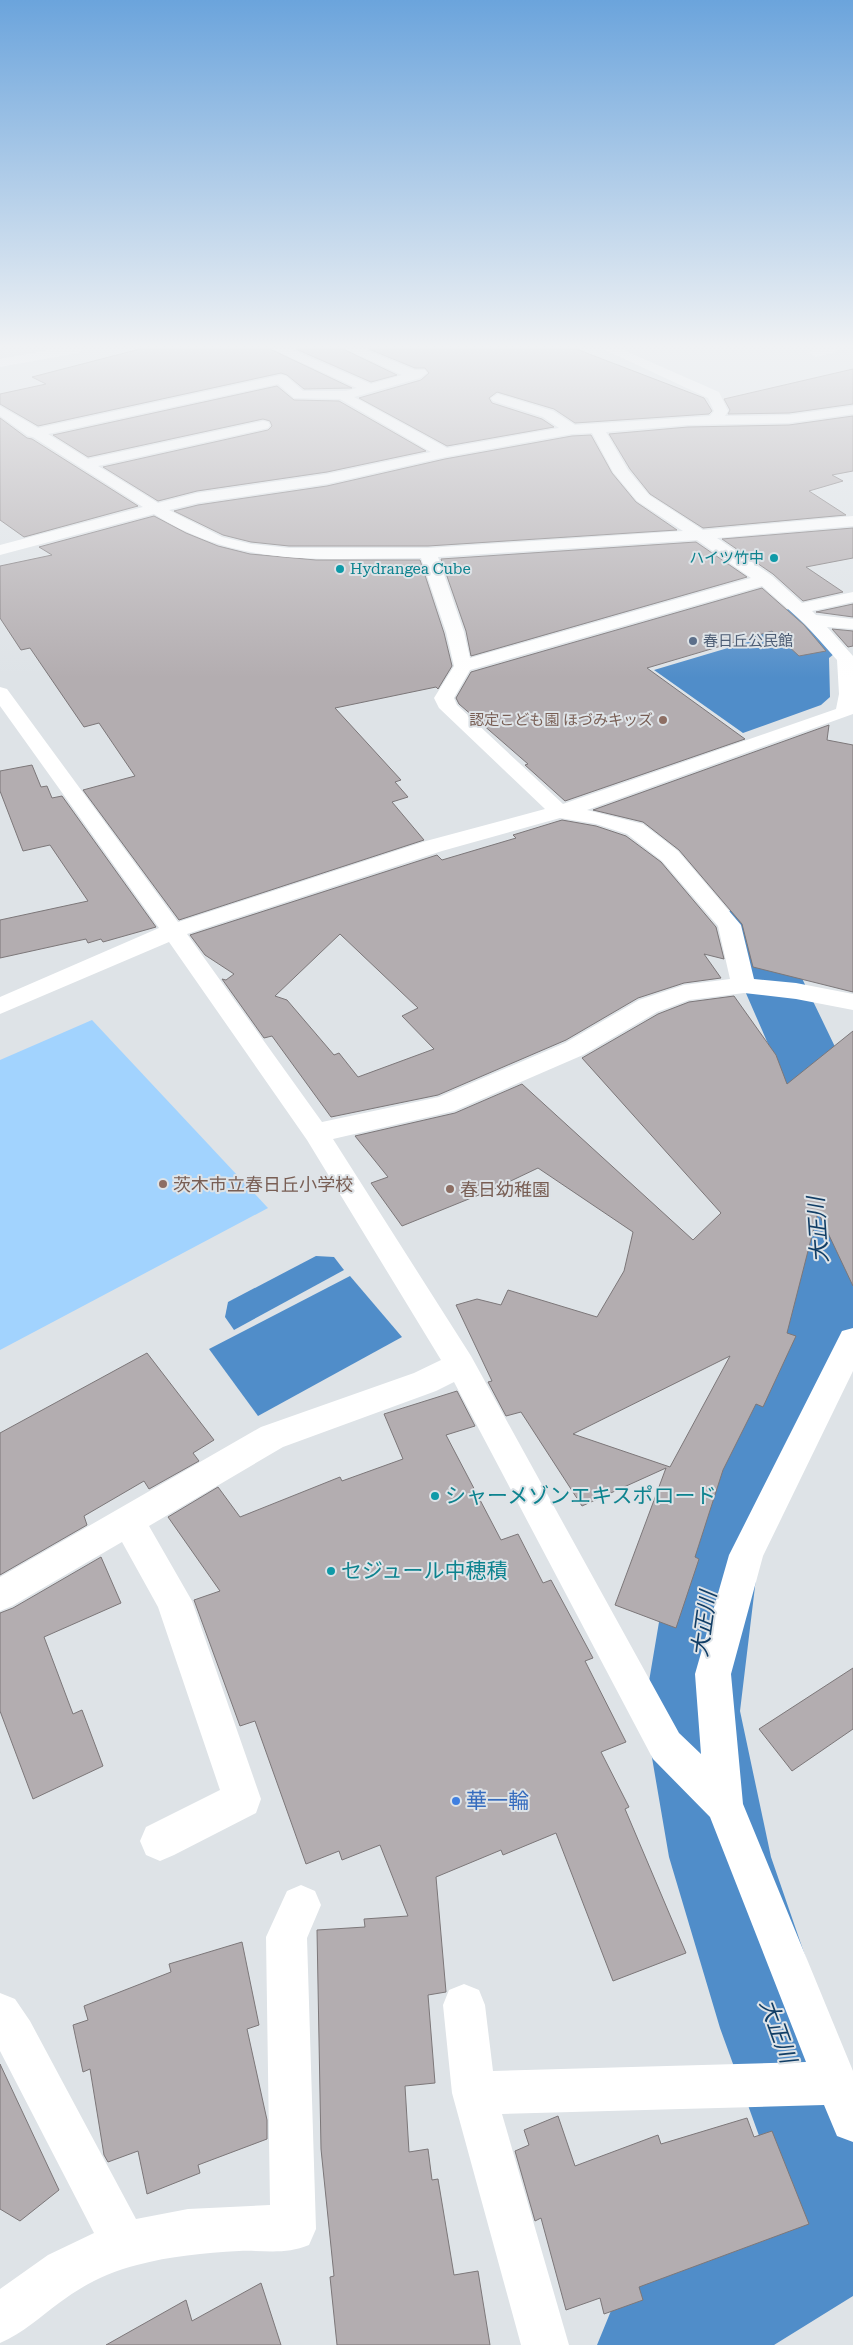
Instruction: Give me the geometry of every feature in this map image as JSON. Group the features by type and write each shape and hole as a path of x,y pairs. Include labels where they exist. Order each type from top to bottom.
{"street":[{"path":"76,458 177,522 216,540 252,549 289,553 428,553 699,535 853,521"},
{"path":"85,464 110,458"},
{"path":"0,550 197,498 327,479 420,458"},
{"path":"0,1006 173,930 434,846 560,812 845,712 849,694 850,674 846,659 804,614 766,580 643,498 620,472 613,458"},
{"path":"428,553 455,632 463,666 444,698 449,708 560,812 599,818 635,829 670,856 729,926 752,985"},
{"path":"463,666 745,584 766,580"},
{"path":"804,614 853,597"},
{"path":"804,614 853,624"},
{"path":"0,693 173,930 316,1133 460,1365 666,1746 720,1799"},
{"path":"316,1133 445,1105 574,1049 648,1006 684,993 710,988 752,985 853,1002"},
{"path":"474,2093 844,2101 720,1799 713,1674 746,1555 853,1340"},
{"path":"0,1595 272,1437 425,1382 460,1365"},
{"path":"128,1521 174,1600 242,1799 160,1841"},
{"path":"0,2319 56,2276 87,2259 125,2245 209,2229 251,2227 293,2229 286,1936 302,1906"},
{"path":"464,2006 474,2093 546,2345"},
{"path":"0,2014 15,2036 125,2245"}],"shaded area":[{"path":"789,609 834,654 829,658 830,697 821,705 743,733 654,670 758,639 735,624"},
{"path":"92,1020 268,1208 0,1350 0,1060"},
{"path":"316,1256 334,1257 344,1270 234,1330 225,1317 228,1302"},
{"path":"350,1276 402,1337 258,1416 209,1349"}],"building":[{"path":"0,458 63,458 138,506 24,537 0,520"},
{"path":"141,458 391,458 327,472 197,491 158,501 103,467"},
{"path":"604,458 612,473 636,502 677,530 428,546 289,546 251,542 223,535 174,511 198,505 327,486 445,459"},
{"path":"624,458 853,458 853,471 832,475 843,481 809,491 846,515 703,528 650,494"},
{"path":"154,516 186,533 218,546 250,554 316,560 420,560 444,633 452,666 438,689 436,687 335,708 401,780 395,782 408,797 392,802 424,840 179,920 83,790 135,776 99,723 84,727 30,648 21,650 0,618 0,566 52,555 39,547"},
{"path":"853,528 853,558 806,567 843,592 803,601 773,574 722,539"},
{"path":"696,542 747,577 471,656 466,631 441,559"},
{"path":"762,588 804,625 826,651 799,656 772,631 647,668 745,739 565,801 525,765 528,764 459,704 456,698 471,672"},
{"path":"853,604 853,617 816,612"},
{"path":"832,629 853,631 853,646 848,647"},
{"path":"829,725 827,740 853,745 853,992 753,967 742,924 679,850 643,822 593,810"},
{"path":"32,765 41,787 47,786 52,798 62,796 156,927 103,942 101,939 88,943 86,939 0,958 0,920 88,901 50,845 23,851 0,791 0,771"},
{"path":"562,820 596,826 626,836 661,862 716,927 724,959 704,954 721,978 684,983 638,998 566,1040 438,1095 331,1117 272,1036 264,1038 222,979 226,980 234,974 205,955 190,935 437,855 442,860 516,838 513,835","holes":["340,934 418,1008 402,1016 434,1049 358,1077 339,1053 334,1055 287,1000 275,996"]},
{"path":"734,996 776,1055 787,1084 853,1031 853,1286 818,1212 787,1333 796,1336 763,1407 756,1404 723,1470 695,1557 699,1559 676,1628 615,1605 666,1468 582,1506 521,1412 506,1416 488,1382 492,1381 456,1305 477,1299 501,1305 508,1290 597,1317 624,1271 633,1232 538,1168 496,1188 402,1226 371,1183 388,1177 355,1136 455,1113 522,1084 693,1240 721,1213 582,1058 658,1014 689,1002","holes":["730,1356 670,1467 573,1434"]},
{"path":"147,1353 214,1440 193,1453 199,1461 149,1489 144,1481 84,1516 87,1525 0,1575 0,1433"},
{"path":"457,1391 475,1426 446,1435 501,1540 518,1534 543,1583 551,1580 593,1658 585,1661 626,1742 601,1752 629,1807 625,1809 686,1953 613,1981 556,1833 503,1855 501,1850 436,1877 446,1992 428,1995 435,2083 405,2086 409,2152 428,2149 432,2180 438,2179 454,2275 478,2271 490,2345 337,2345 330,2277 334,2276 321,2149 317,1930 365,1927 364,1919 408,1916 380,1845 342,1860 339,1851 306,1864 255,1721 240,1726 194,1600 220,1591 168,1517 218,1487 240,1517 340,1477 342,1481 403,1459 384,1414"},
{"path":"101,1557 121,1603 44,1637 73,1714 82,1710 103,1766 33,1799 0,1711 0,1613 13,1608"},
{"path":"853,1668 853,1729 792,1771 759,1729"},
{"path":"242,1942 259,2025 247,2029 267,2120 267,2139 198,2165 200,2173 147,2194 138,2151 108,2162 104,2155 90,2069 83,2072 73,2025 88,2020 84,2006 171,1972 169,1964"},
{"path":"0,2064 59,2190 20,2221 0,2209"},
{"path":"558,2116 575,2166 658,2135 661,2144 747,2118 754,2137 772,2131 809,2224 639,2287 643,2300 604,2314 600,2298 566,2310 541,2218 535,2221 515,2151 529,2145 524,2130"},
{"path":"261,2283 281,2345 106,2345 186,2300 192,2321"}],"waterway":[{"name":"大正川","path":"659,2345 852,2228 775,2028 720,1857 692,1711 716,1545 776,1417 818,1338 823,1298 805,1053 766,968 759,912 769,897 844,870 853,864"}],"place":[{"name":"ハイツ竹中","path":"774,558"},
{"name":"Hydrangea Cube","path":"340,569"},
{"name":"春日丘公民館","path":"693,641"},
{"name":"認定こども園 ほづみキッズ","path":"663,720"},
{"name":"茨木市立春日丘小学校","path":"163,1184"},
{"name":"春日幼稚園","path":"450,1189"},
{"name":"シャーメゾンエキスポロード","path":"435,1496"},
{"name":"セジュール中穂積","path":"331,1571"},
{"name":"華一輪","path":"456,1801"}]}
